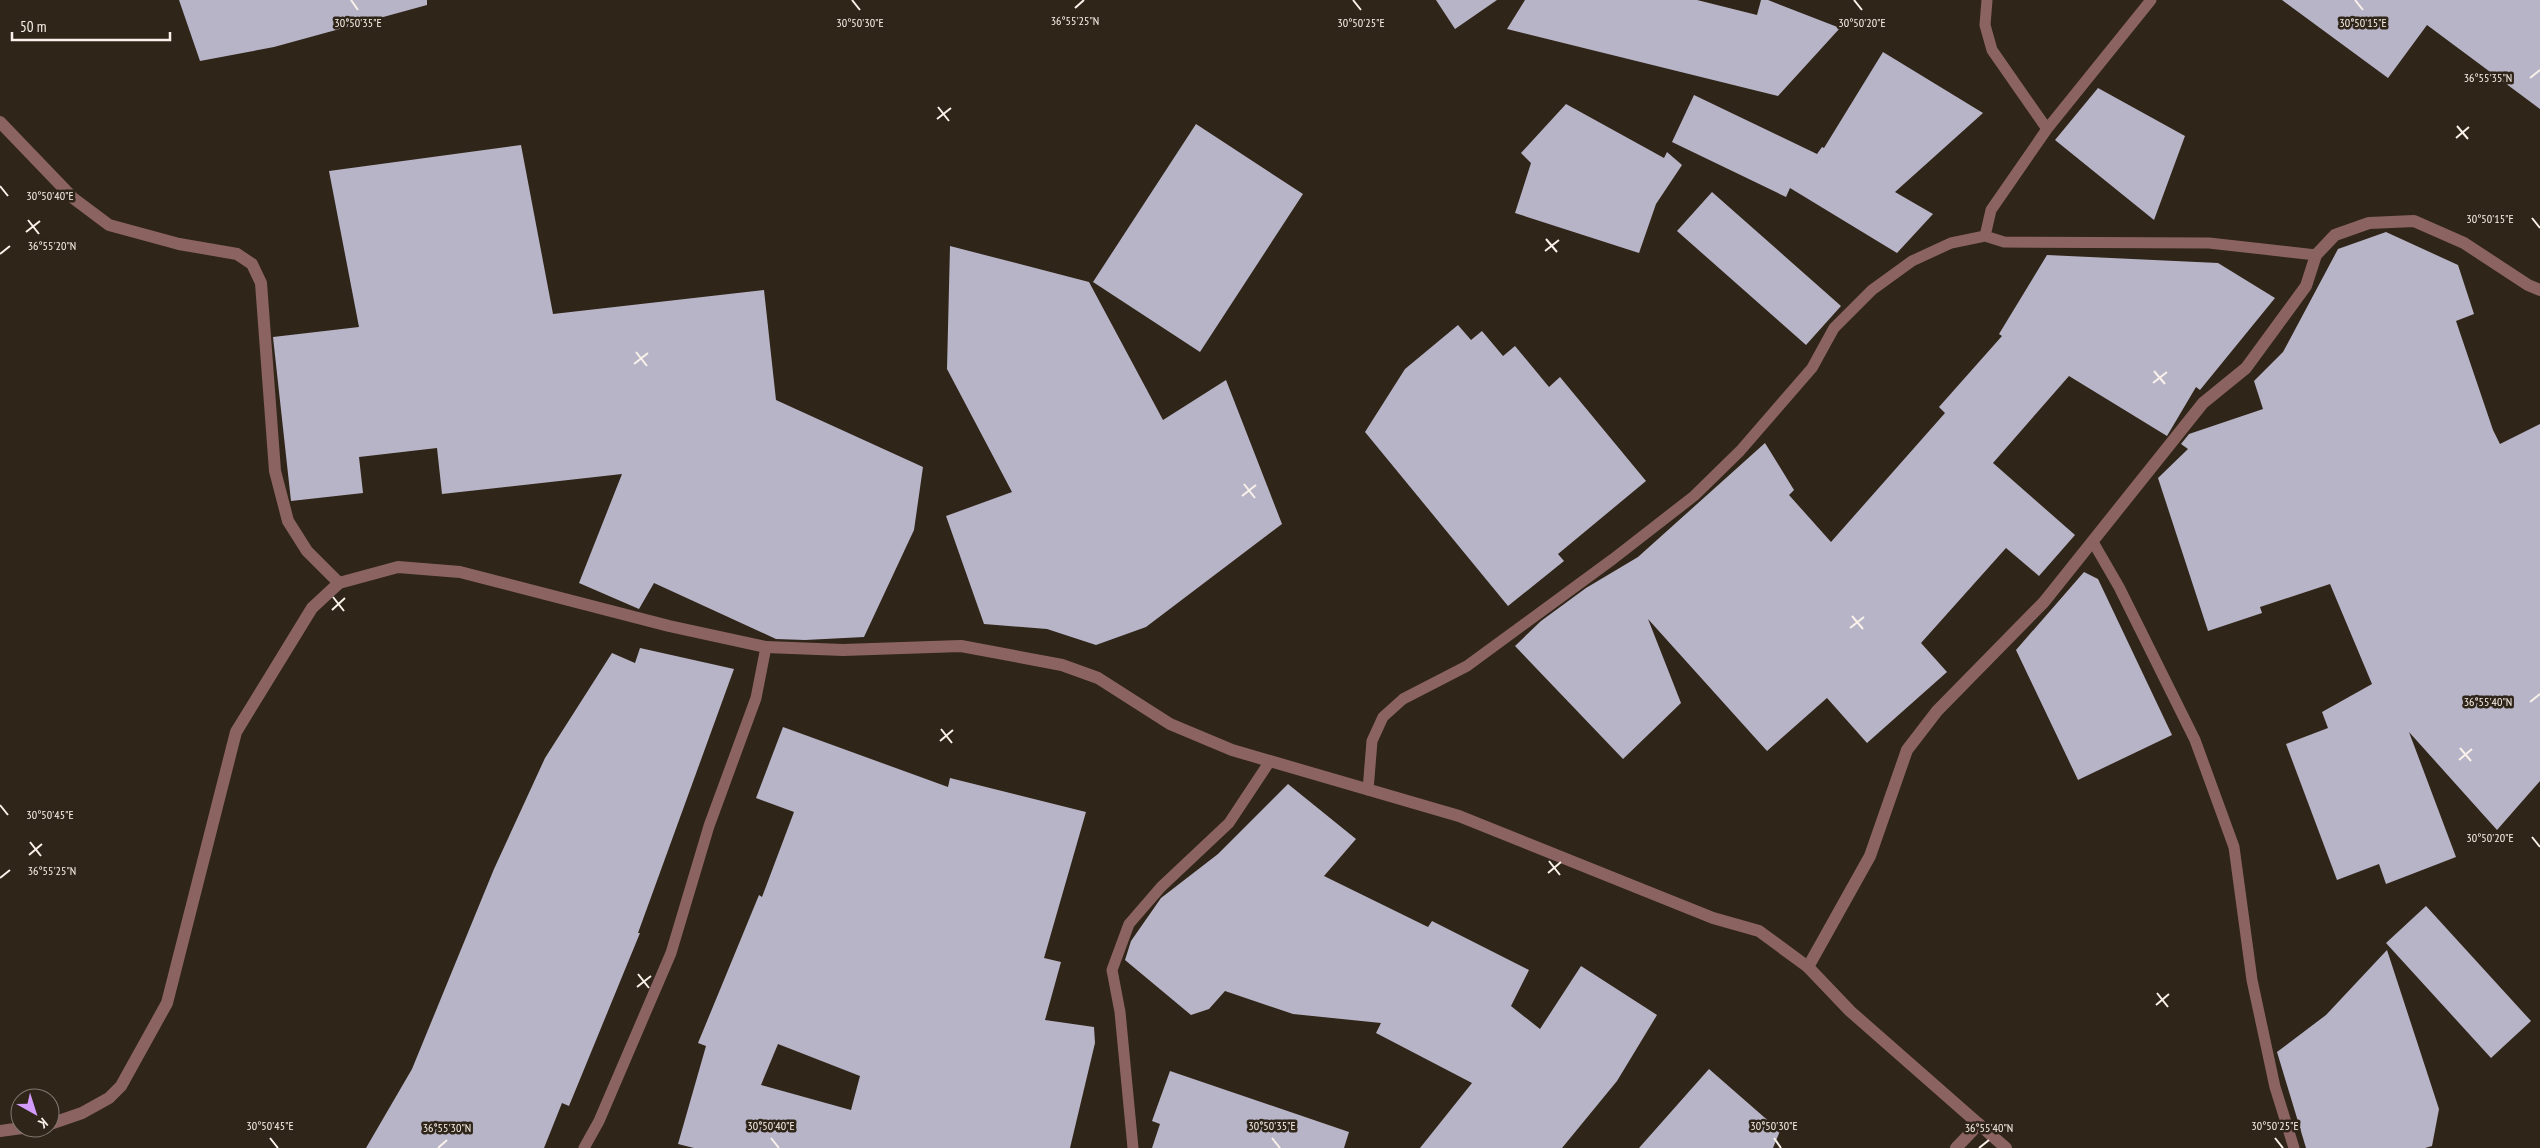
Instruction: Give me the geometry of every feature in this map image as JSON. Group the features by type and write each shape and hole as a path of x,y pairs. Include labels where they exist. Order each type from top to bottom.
{"street":[{"path":"0,122 73,198 109,225 179,244 237,254 252,264 261,283 275,471 288,521 307,550 339,583"},
{"path":"1808,967 1870,856 1907,750 1937,711 2044,602 2203,403 2246,368 2306,286 2316,255 2335,235 2369,223 2414,221 2464,243 2528,285 2540,290"},
{"path":"60,1121 82,1113 109,1098 121,1086 138,1059 167,1003 236,732 312,608 339,583 398,567 460,572 669,626 766,647 843,650 961,646 1062,665 1098,678 1170,724 1232,750 1459,816 1714,918 1759,932 1808,967 1850,1012 2006,1148"},
{"path":"1956,1148 1979,1124"}],"lane":[{"path":"1987,0 1985,25 1992,50 2047,129"},
{"path":"1985,236 1991,210 2047,129 2151,0"},
{"path":"1368,790 1372,741 1383,717 1403,699 1467,666 1613,559 1694,496 1752,438 1812,368 1834,328 1872,290 1912,261 1951,242 1985,236 2004,242 2209,243 2316,255"},
{"path":"2093,542 2119,587 2195,740 2234,847 2252,980 2275,1086 2294,1148"},
{"path":"584,1148 599,1121 671,953 709,826 756,698 766,647"},
{"path":"1133,1148 1120,1012 1112,970 1129,924 1161,888 1229,823 1270,761"}],"building":[{"path":"179,0 427,0 427,5 274,47 200,61"},
{"path":"1436,0 1497,0 1455,29"},
{"path":"1525,0 1697,0 1757,15 1761,0 1768,0 1840,28 1778,96 1507,29"},
{"path":"2282,0 2540,0 2540,109 2427,25 2388,78"},
{"path":"1883,52 1983,113 1895,192 1933,214 1897,253 1790,188 1786,197 1672,142 1694,95 1817,154 1822,147 1824,148"},
{"path":"2098,88 2185,136 2154,220 2055,140"},
{"path":"1566,104 1664,158 1667,152 1682,165 1656,204 1639,253 1515,213 1531,163 1521,153"},
{"path":"1196,124 1303,194 1200,352 1093,282"},
{"path":"521,145 553,314 764,290 776,400 923,467 914,530 864,637 805,640 776,639 654,583 639,609 579,583 622,474 442,494 437,448 359,457 363,493 291,501 273,337 359,327 329,171"},
{"path":"1712,192 1841,306 1806,345 1677,231"},
{"path":"2386,232 2458,265 2474,314 2456,321 2493,430 2500,444 2540,424 2540,781 2497,830 2409,732 2456,857 2386,884 2379,864 2337,880 2286,744 2328,728 2322,712 2372,684 2330,584 2260,607 2262,613 2208,631 2158,478 2188,449 2181,444 2189,434 2263,409 2254,381 2283,352 2338,249"},
{"path":"950,246 1089,282 1163,420 1226,380 1282,524 1146,627 1096,645 1047,629 984,624 946,516 1012,492 947,369"},
{"path":"2047,255 2218,263 2275,298 2200,390 2196,387 2167,436 2069,376 1993,463 2075,535 2039,576 2006,548 1921,643 1947,672 1867,743 1827,698 1767,751 1648,619 1681,703 1623,759 1515,646 1541,621 1586,588 1638,557 1765,443 1794,490 1789,495 1831,542 1945,413 1939,407 2002,336 1999,334"},
{"path":"1458,325 1471,340 1482,331 1503,356 1515,346 1549,387 1560,377 1646,481 1558,554 1564,561 1508,606 1365,432 1405,369"},
{"path":"2084,572 2098,579 2172,735 2078,780 2016,650"},
{"path":"640,648 734,669 638,933 640,933 569,1106 562,1103 544,1148 366,1148 412,1069 494,869 545,758 612,653 635,663"},
{"path":"783,727 948,787 950,778 1086,812 1044,958 1061,962 1045,1020 1094,1027 1095,1043 1070,1148 694,1148 678,1144 706,1046 698,1043 759,895 762,897 794,812 756,798","holes":["778,1044 860,1076 851,1110 761,1085"]},
{"path":"1288,784 1356,839 1324,876 1428,927 1432,921 1529,970 1511,1006 1540,1029 1581,966 1657,1015 1617,1081 1562,1148 1420,1148 1472,1083 1376,1033 1381,1023 1293,1014 1225,991 1209,1009 1191,1015 1125,960 1131,941 1161,898 1218,854"},
{"path":"2426,906 2531,1021 2491,1058 2386,943"},
{"path":"2387,950 2439,1109 2432,1146 2425,1148 2306,1148 2277,1052 2326,1015"},
{"path":"1709,1069 1780,1131 1773,1148 1639,1148"},
{"path":"1170,1071 1349,1132 1344,1148 1152,1148 1160,1124 1152,1121"}]}
